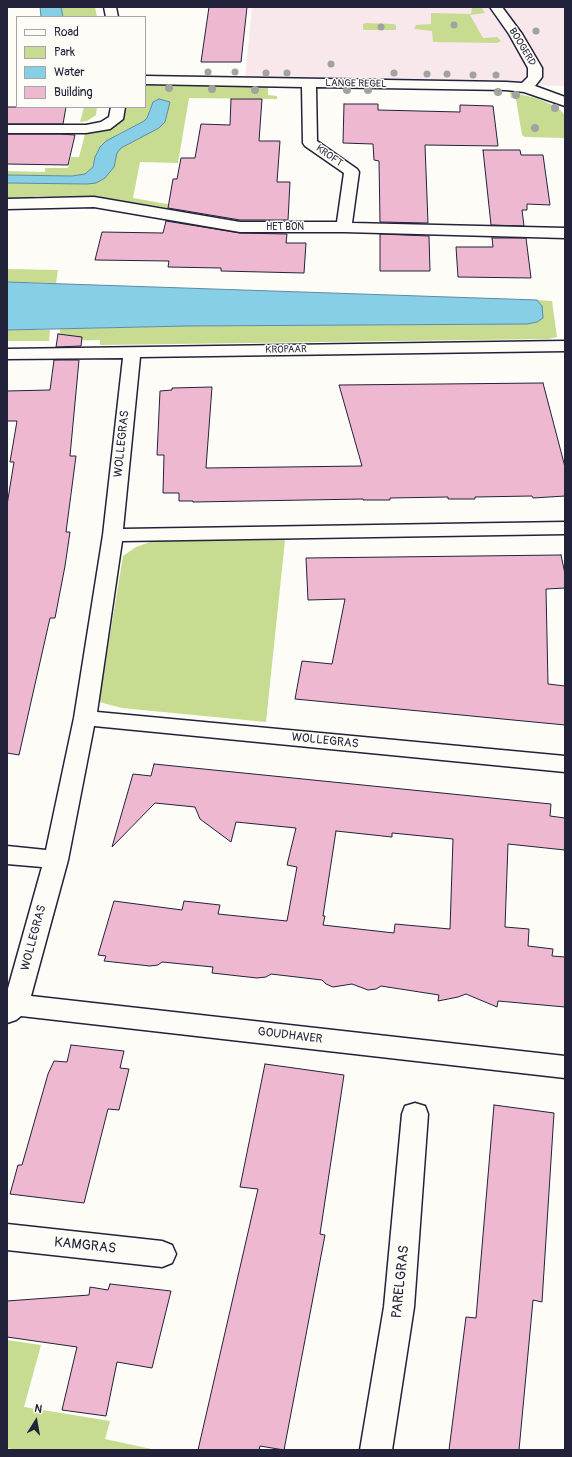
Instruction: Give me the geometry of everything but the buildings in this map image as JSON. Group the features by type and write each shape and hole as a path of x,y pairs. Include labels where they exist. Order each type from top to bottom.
{"street":[{"name":"BOOGERD","path":"496,7 515,34 535,68 535,77 526,88"},
{"name":"LANGE REGEL","path":"146,80 506,86 526,88 565,102"},
{"name":"KROFT","path":"309,83 310,143 352,172 344,227"},
{"path":"7,128 86,129 105,126 116,119 118,108"},
{"name":"HET BON","path":"7,204 94,202 240,227 344,227 565,233"},
{"name":"KROPAAR","path":"7,354 565,346"},
{"name":"WOLLEGRAS","path":"11,1009 56,860 84,718 112,535 132,352"},
{"path":"112,535 565,528"},
{"name":"WOLLEGRAS","path":"84,718 565,764"},
{"path":"7,855 56,860"},
{"name":"GOUDHAVER","path":"11,1009 565,1067"},
{"name":"PARELGRAS","path":"376,1450 399,1307 415,1114"},
{"name":"KAMGRAS","path":"7,1237 162,1254"}],"shaded area":[{"path":"252,7 565,7 565,86 245,80"}],"green space":[{"path":"61,7 95,7 97,16 63,16"},
{"path":"472,8 482,8 485,13 470,15 483,38 497,37 501,41 497,43 433,42 432,31 414,29 416,25 431,24 431,13 471,14"},
{"path":"363,24 393,24 396,25 396,30 365,30 363,29"},
{"path":"146,85 268,87 268,95 277,96 277,99 189,98 178,163 140,162 133,198 190,208 188,211 96,197 37,196 22,199 7,198 7,183 87,184 114,167 117,153 121,148 159,128 165,122 150,109 147,118 144,121 118,134 100,147 95,157 93,167 85,174 72,176 7,175 7,171 45,172 45,168 68,168 71,157 79,157 85,134 101,131 112,126 122,108 146,108"},
{"path":"510,92 536,98 555,106 561,111 565,115 565,138 525,137 522,135 516,99 511,98"},
{"path":"84,108 97,108 96,115 87,121 80,122"},
{"path":"7,269 58,270 56,283 7,282"},
{"path":"537,300 552,301 557,337 548,339 100,345 100,340 59,341 60,329 187,326 527,324 542,306"},
{"path":"7,330 50,330 49,341 7,341"},
{"path":"285,540 266,722 122,708 99,702 123,556 136,547 153,541"},
{"path":"7,1340 41,1345 24,1407 110,1421 105,1439 156,1450 17,1450 7,1448"}],"water":[{"path":"40,7 61,7 63,16 41,16"},
{"path":"159,99 170,102 165,122 159,128 121,148 117,153 114,167 105,178 96,183 7,183 7,175 72,176 85,174 93,167 95,157 100,147 106,141 144,121 147,118 153,102"},
{"path":"7,282 537,300 542,306 543,318 537,322 527,324 187,326 7,330"}]}
